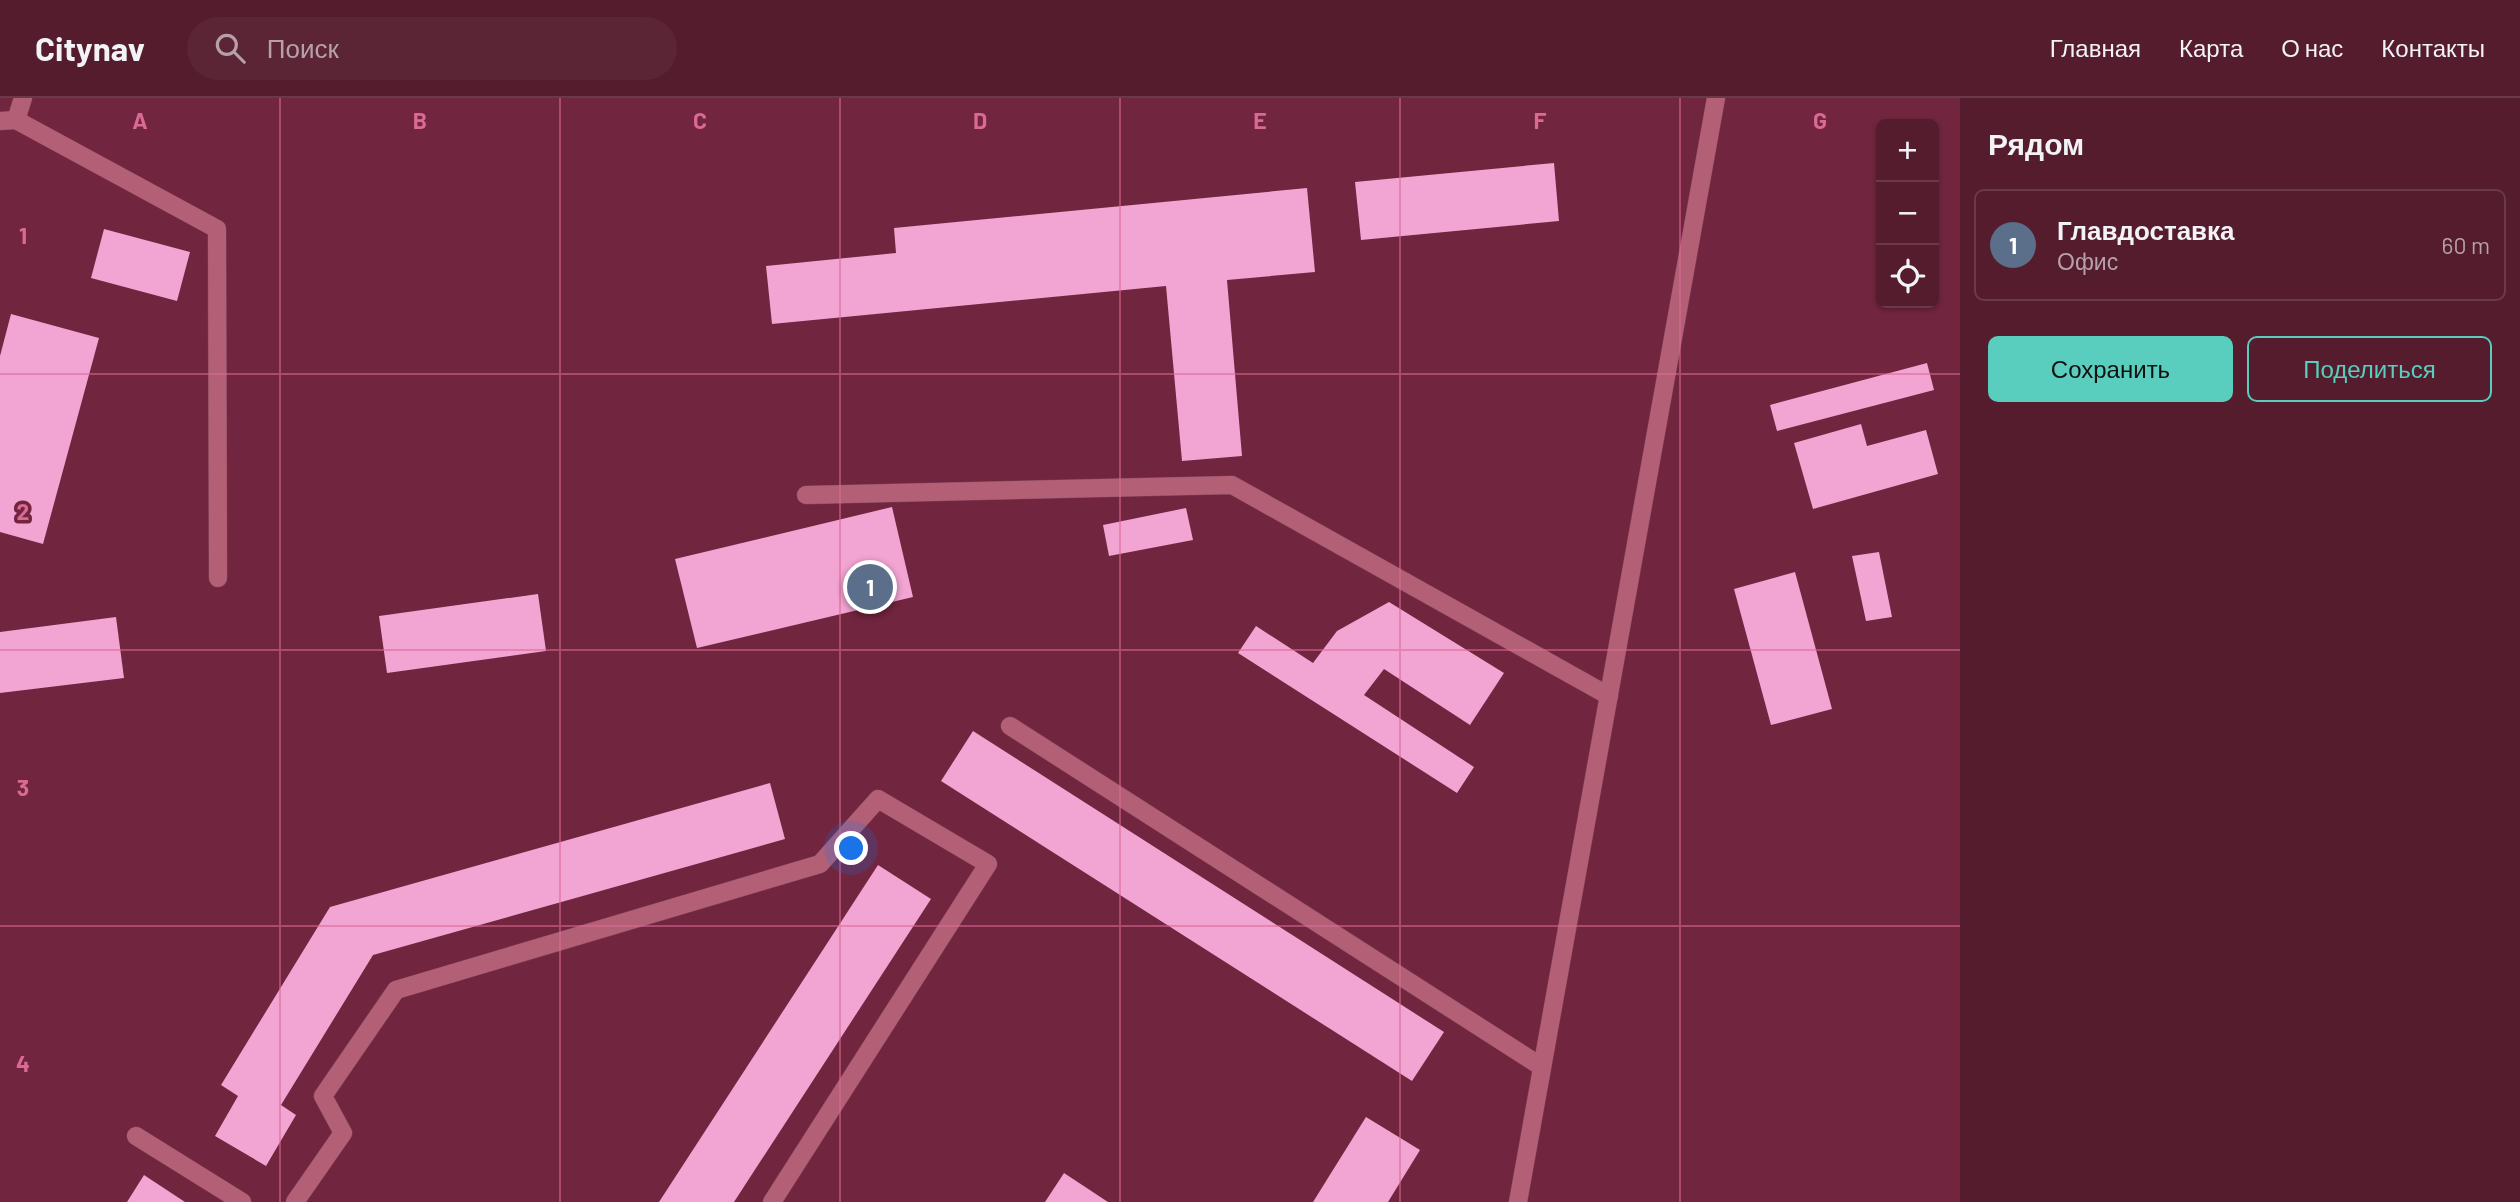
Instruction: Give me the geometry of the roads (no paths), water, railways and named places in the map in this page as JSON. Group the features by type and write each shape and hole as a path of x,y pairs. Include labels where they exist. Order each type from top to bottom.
{"street":[{"path":"23,98 8,121 217,229 218,578"},
{"path":"1518,1202 1716,98"},
{"path":"806,495 1232,485 1609,696"},
{"path":"1010,726 1542,1067"},
{"path":"295,1202 343,1133 323,1096 396,990 820,864 878,799 988,864 772,1202"},
{"path":"136,1136 242,1202"}],"place":[{"name":"Главдоставка","path":"870,587"}]}
